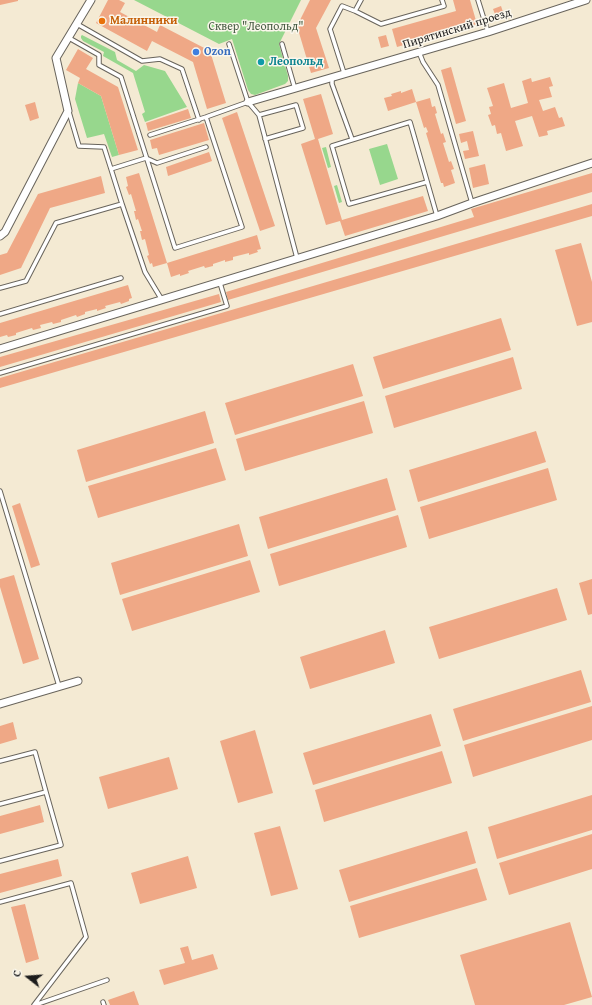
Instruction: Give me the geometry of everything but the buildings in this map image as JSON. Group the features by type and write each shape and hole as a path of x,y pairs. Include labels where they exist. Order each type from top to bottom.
{"street":[{"path":"0,236 5,232 68,111 56,58 91,0"},
{"name":"Пирятинский проезд","path":"248,102 488,32 586,0"},
{"path":"0,349 437,216 592,163"},
{"path":"0,704 78,681"}],"lane":[{"path":"355,11 361,0"},
{"path":"344,74 330,29 342,6 380,24 444,6 442,0"},
{"path":"478,0 488,32"},
{"path":"77,24 142,61 160,59 182,70 198,120"},
{"path":"69,38 99,55 99,65 121,77 174,248 242,227 206,117"},
{"path":"229,44 248,102 259,115 298,259"},
{"path":"282,44 295,89"},
{"path":"419,52 423,62 438,85 472,203"},
{"path":"332,77 332,84 352,140"},
{"path":"150,135 248,102"},
{"path":"259,115 296,105 303,128 265,139"},
{"path":"68,111 79,146 104,147 144,272 162,300"},
{"path":"427,182 349,204 332,146 410,122 437,216"},
{"path":"111,169 146,158 157,163 206,147"},
{"path":"0,288 26,281 56,223 122,204"},
{"path":"0,314 121,278"},
{"path":"0,373 227,306 220,283"},
{"path":"0,491 59,686"},
{"path":"0,761 35,752 61,845 0,861"},
{"path":"0,804 46,792"},
{"path":"0,902 71,883 86,937 34,1005 107,980"}],"green space":[{"name":"Сквер \"Леопольд\"","path":"134,0 301,0 279,44 288,81 285,84 255,95 251,94 248,90 232,39 219,44"},
{"path":"82,35 115,52 117,60 136,71 144,65 165,71 187,107 145,122 142,114 145,112 133,73 103,56 104,52 83,41 81,38"},
{"path":"78,83 101,96 119,155 112,157 104,134 87,138 75,99"},
{"path":"387,144 398,179 380,185 369,149"},
{"path":"326,147 331,167 328,168 322,148"},
{"path":"337,185 342,202 339,203 334,186"}],"place":[{"name":"Малинники","path":"102,21"},
{"name":"Ozon","path":"196,52"},
{"name":"Леопольд","path":"261,62"}]}
